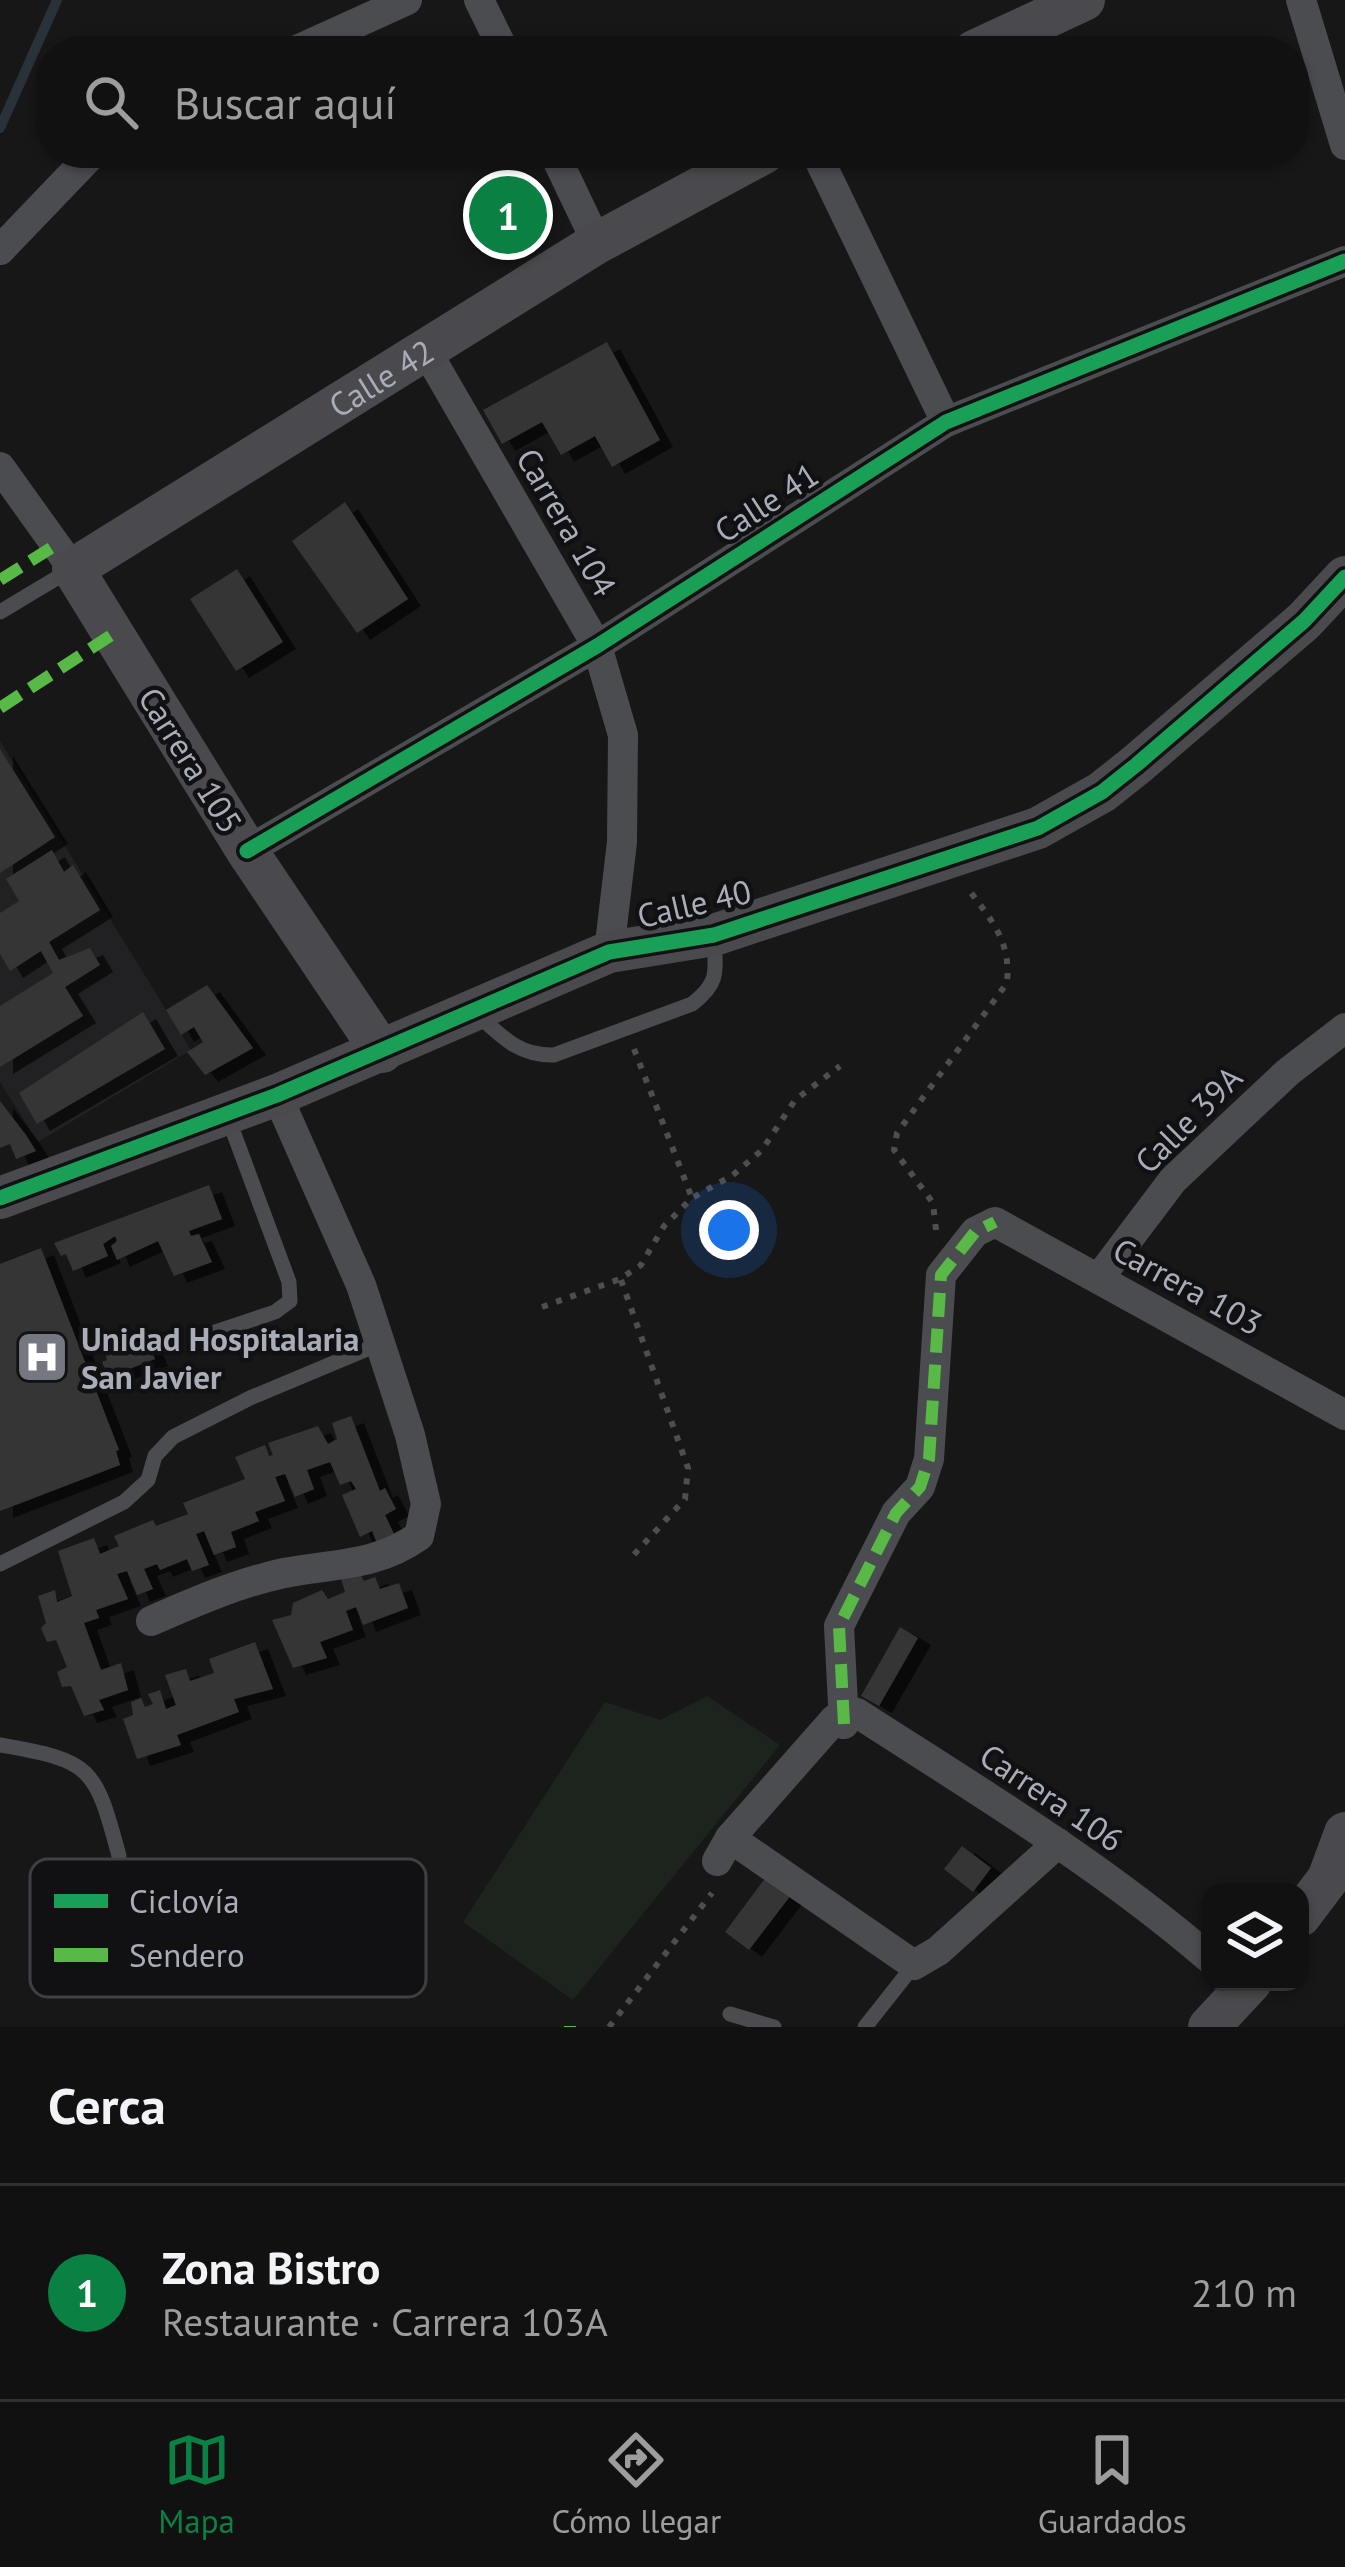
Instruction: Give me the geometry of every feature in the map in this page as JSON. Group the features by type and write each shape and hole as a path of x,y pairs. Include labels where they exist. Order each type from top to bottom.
{"street":[{"path":"328,36 407,0"},
{"path":"479,0 497,36"},
{"path":"1006,36 1084,0"},
{"path":"1301,0 1345,145"},
{"path":"0,250 79,168"},
{"path":"561,168 597,243"},
{"name":"Calle 42","path":"73,569 597,243 736,168"},
{"path":"823,168 946,422"},
{"name":"Calle 41","path":"247,851 597,646 946,422 1345,261"},
{"name":"Carrera 104","path":"427,352 597,646 623,735 622,842 609,952"},
{"name":"Carrera 105","path":"0,467 73,569 247,851 382,1052"},
{"name":"Calle 40","path":"0,1198 277,1095 609,952 714,935 1038,828 1102,792 1304,621 1345,577"},
{"name":"Calle 39A","path":"1099,1278 1173,1180 1288,1072 1345,1028"},
{"path":"151,1621 216,1592 283,1573 393,1555 419,1536 426,1504 410,1435 361,1285 277,1095"},
{"name":"Carrera 103","path":"941,1275 975,1232 995,1222 1345,1415"},
{"path":"941,1275 929,1459 920,1487 896,1513 839,1626 844,1718 723,1850 914,1965 938,1951 1058,1843"},
{"name":"Carrera 106","path":"844,1718 857,1713 1058,1843 1154,1911 1201,1951"},
{"path":"1309,1904 1328,1879 1345,1836"},
{"path":"1209,2027 1238,1991"}],"lane":[{"name":"Calle 42","path":"0,612 73,569"},
{"path":"474,1012 517,1049 554,1055 692,1004 709,991 716,974 714,935"},
{"path":"203,1336 275,1312 290,1301 289,1282 227,1114"},
{"path":"0,1564 124,1502 148,1480 155,1456 173,1437 379,1344"},
{"path":"0,1745 64,1756 90,1777 106,1807 119,1856"},
{"path":"865,2027 914,1965"},
{"path":"730,2014 774,2027"}],"path":[{"path":"941,1275 933,1203 894,1150 897,1133 1007,982 1010,956 992,921 946,860"},
{"path":"627,1028 692,1198"},
{"path":"542,1307 620,1279 641,1265 664,1226 692,1198 734,1175 762,1150 795,1100 840,1066"},
{"path":"620,1279 688,1468 685,1499 629,1560"}],"shaded area":[{"path":"0,741 191,1050 38,1142 0,1082"},
{"path":"707,1696 780,1745 573,2000 463,1922 605,1702 660,1720"}],"building":[{"path":"607,342 660,440 612,467 595,436 561,455 542,422 502,444 483,410"},
{"path":"345,502 408,599 357,633 292,541"},
{"path":"237,569 283,642 236,671 190,599"},
{"path":"0,749 55,837 0,873"},
{"path":"52,850 64,872 73,865 100,910 49,942 59,960 90,948 100,965 65,987 83,1016 0,1067 0,1006 53,973 41,951 10,971 0,954 0,913 19,901 6,879"},
{"path":"207,985 253,1048 205,1075 187,1052 203,1042 194,1027 181,1035 166,1010"},
{"path":"143,1012 165,1049 37,1124 19,1093"},
{"path":"0,1101 36,1151 16,1159 10,1144 0,1148"},
{"path":"209,1185 222,1219 189,1231 191,1236 199,1234 212,1262 174,1276 158,1241 117,1260 111,1246 117,1241 115,1236 103,1244 108,1256 73,1271 66,1254 61,1256 54,1243"},
{"name":"Unidad Hospitalaria San Javier","path":"41,1248 119,1450 120,1465 0,1511 0,1264"},
{"path":"143,1331 155,1359 109,1377 102,1362 107,1360 103,1346"},
{"path":"351,1416 380,1491 385,1488 396,1509 385,1515 395,1536 377,1543 372,1531 360,1537 342,1495 356,1489 351,1481 340,1485 330,1462 307,1470 314,1489 295,1497 285,1474 275,1477 285,1501 255,1512 259,1521 231,1532 236,1547 214,1555 204,1531 196,1534 209,1565 192,1571 187,1559 160,1570 157,1564 144,1569 153,1589 137,1595 127,1571 117,1574 128,1599 96,1610 99,1618 84,1623 101,1670 121,1663 128,1690 99,1700 104,1710 84,1716 71,1686 62,1687 57,1672 67,1667 56,1640 47,1642 41,1628 46,1623 38,1596 55,1590 57,1602 72,1596 58,1551 94,1538 100,1554 119,1546 114,1536 153,1520 156,1526 188,1514 183,1503 245,1479 235,1457 265,1445 269,1456 273,1455 268,1443 318,1426 328,1444 337,1439 332,1423"},
{"path":"359,1572 364,1581 375,1577 380,1589 399,1583 408,1608 363,1625 356,1607 346,1611 353,1630 320,1642 327,1658 293,1668 272,1620 291,1615 293,1603 322,1590 328,1599 345,1592 341,1579"},
{"path":"900,1627 918,1638 879,1706 861,1696"},
{"path":"255,1642 273,1689 234,1699 239,1712 177,1735 181,1745 137,1759 123,1719 133,1715 131,1702 141,1698 145,1707 153,1704 148,1694 160,1690 166,1709 176,1705 165,1675 186,1669 190,1681 214,1673 209,1659"},
{"path":"962,1846 991,1868 973,1892 944,1869"},
{"path":"769,1873 794,1891 749,1950 725,1932"}],"waterway":[{"path":"41,36 57,0"},
{"path":"0,128 36,47"}],"marked path":[{"path":"0,580 56,545"},
{"path":"0,708 113,634"},
{"path":"844,1724 839,1626 896,1513 920,1487 929,1459 941,1275 975,1232 995,1222"}],"cycle path":[{"path":"247,851 597,646 946,422 1345,261"},
{"path":"0,1198 277,1095 609,952 714,935 1038,828 1102,792 1136,765 1304,621 1345,577"}],"place":[{"name":"Zona Bistro","path":"508,215"},
{"name":"Unidad Hospitalaria San Javier","path":"42,1357"}]}
